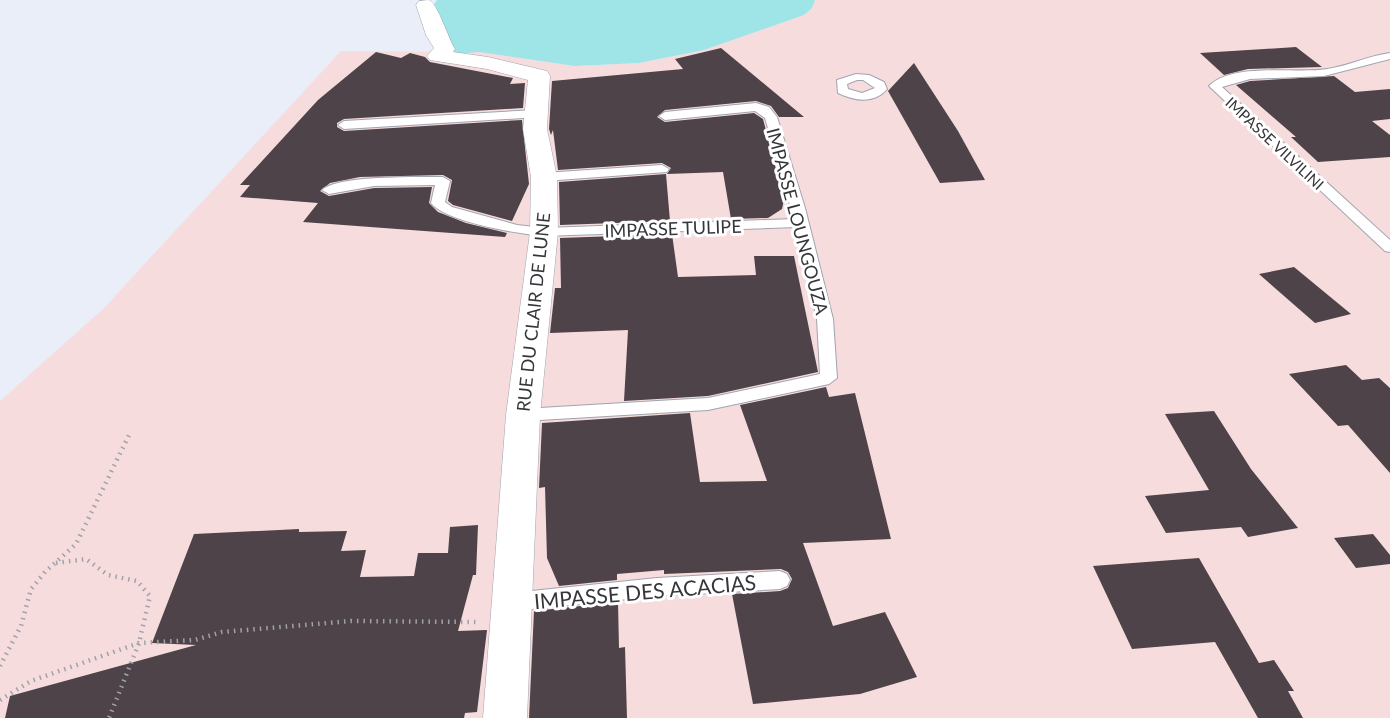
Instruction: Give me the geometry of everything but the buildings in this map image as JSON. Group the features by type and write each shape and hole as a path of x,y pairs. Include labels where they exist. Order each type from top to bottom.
{"street":[{"name":"RUE DU CLAIR DE LUNE","path":"428,3 436,35 445,49 437,56 488,63 539,76 535,129 544,177 544,232 523,415 505,718"}],"lane":[{"name":"IMPASSE VILVILINI","path":"1390,56 1370,58 1348,70 1251,76 1220,81 1215,86 1390,248"},
{"name":"IMPASSE LOUNGOUZA","path":"523,415 708,405 829,378 825,320 802,223 771,117 765,110 756,107 665,116"},
{"path":"344,125 536,114"},
{"path":"544,177 662,169"},
{"name":"IMPASSE TULIPE","path":"329,190 374,182 443,180 438,203 447,210 516,229 544,232 802,223"},
{"name":"IMPASSE DES ACACIAS","path":"510,611 657,587 780,580"}],"path":[{"path":"0,666 21,626 31,589 76,544 131,431"},
{"path":"55,563 86,559 108,575 137,581 150,596 139,643 109,718"},
{"path":"0,700 31,681 139,643 195,640 222,632 351,621 452,624 510,611"}],"shaded area":[{"path":"815,0 1390,0 1390,718 0,718 0,401 103,309 341,51 479,52 575,66 639,63 704,50 804,15 812,8"}],"water":[{"path":"437,0 815,0 812,8 804,15 704,50 639,63 575,66 479,52 453,54 432,7"}]}
